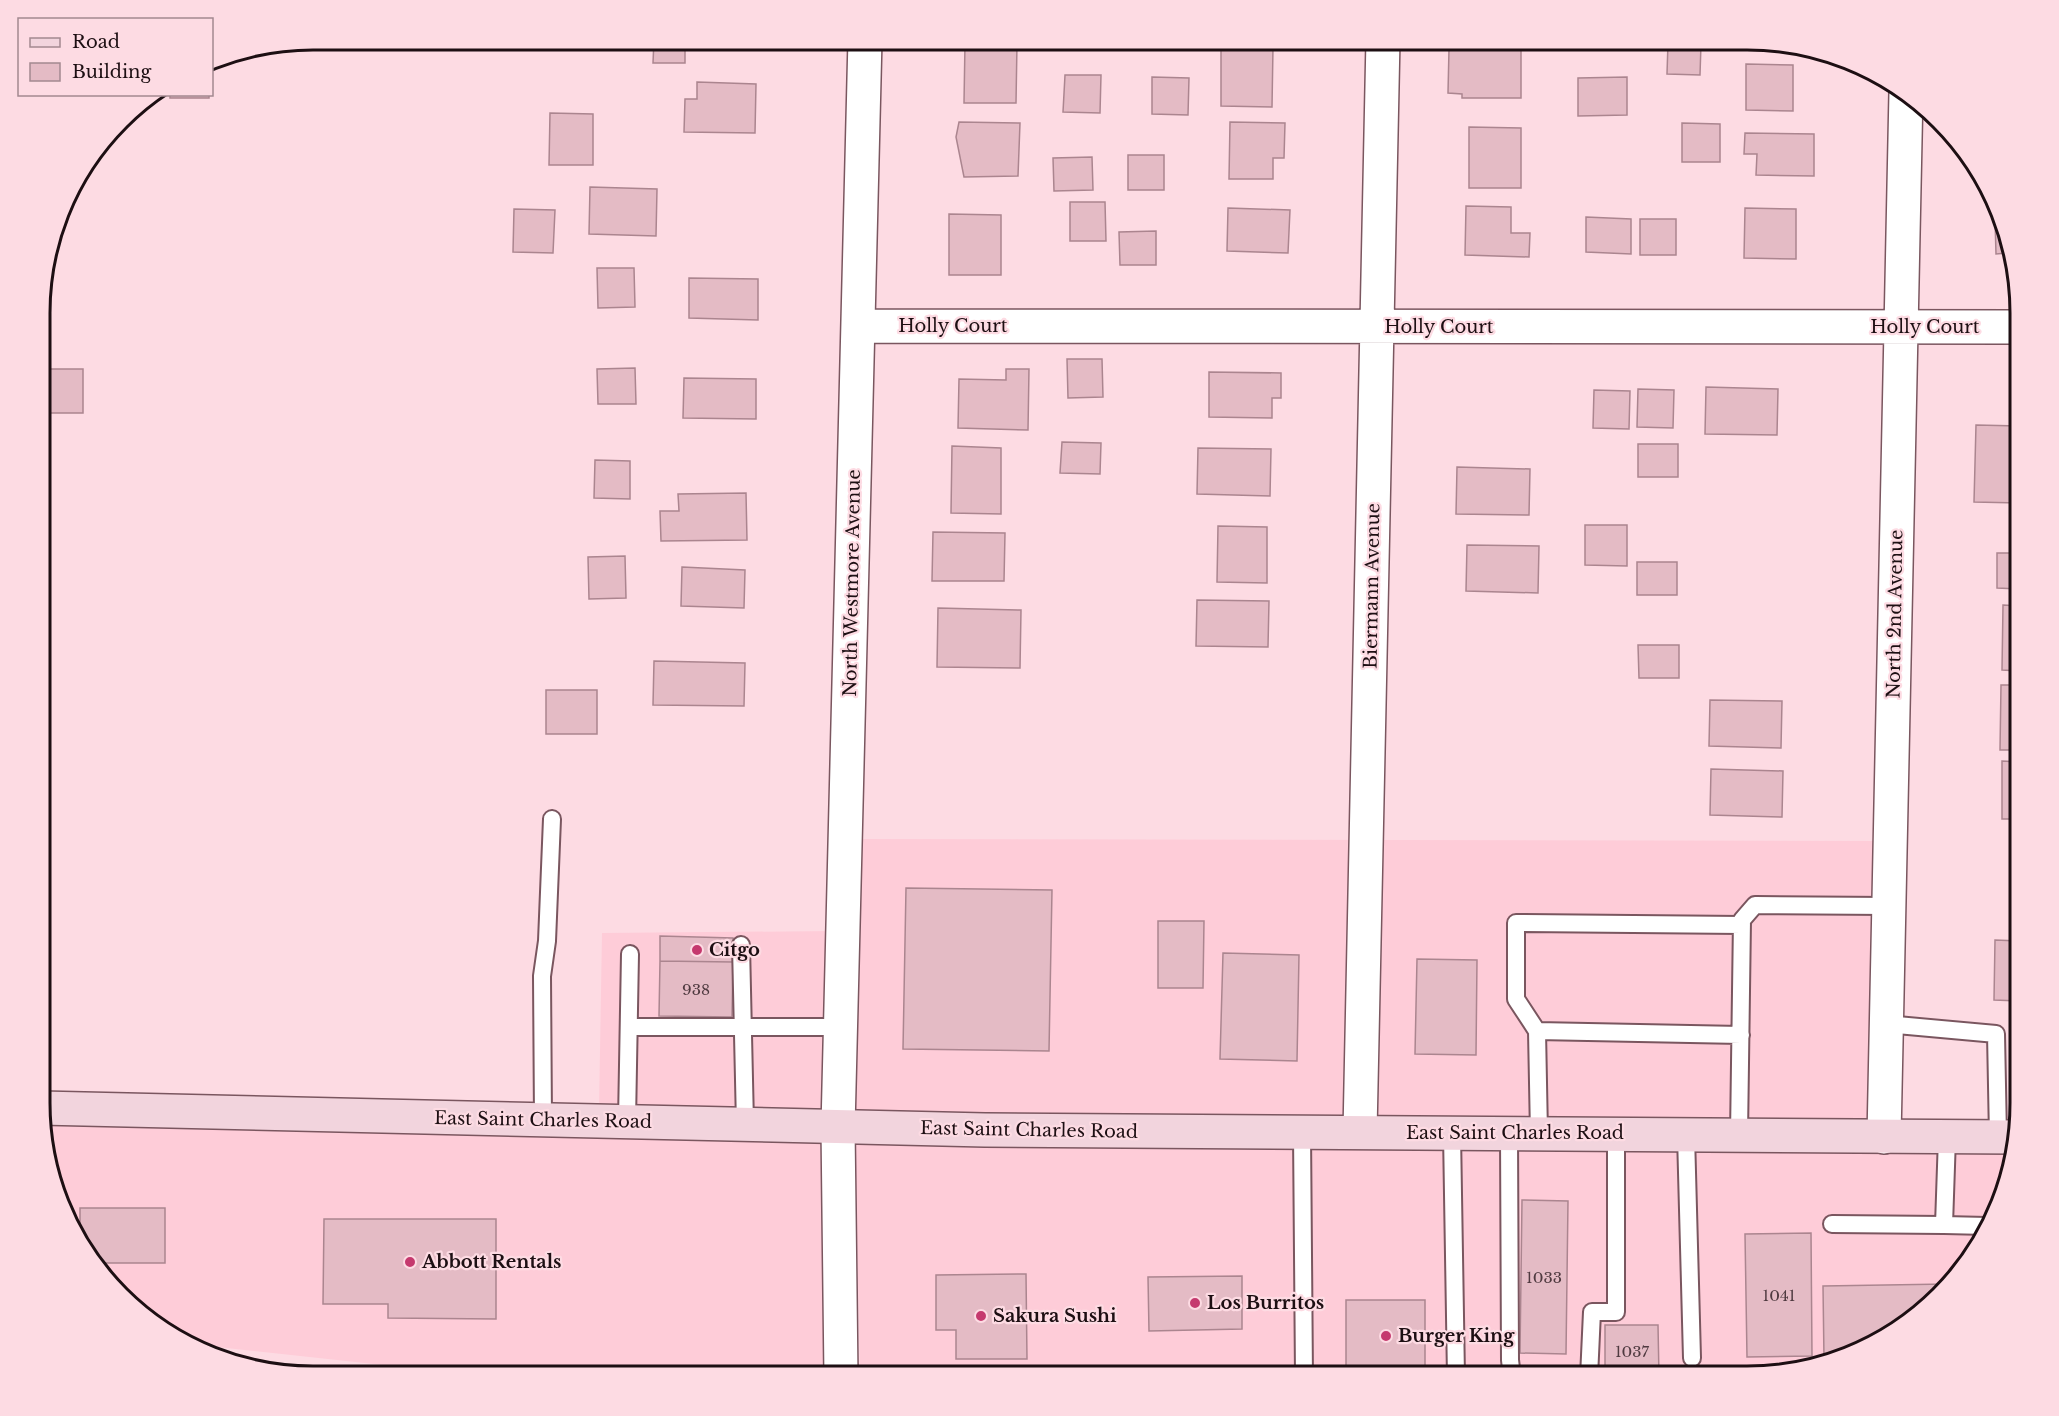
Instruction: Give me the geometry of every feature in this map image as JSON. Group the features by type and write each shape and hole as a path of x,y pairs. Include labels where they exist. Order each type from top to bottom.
{"main road":[{"name":"East Saint Charles Road","path":"50,1108 985,1130 2007,1137"}],"street":[{"name":"North Westmore Avenue","path":"841,1366 838,1127 865,50"},
{"name":"Biermann Avenue","path":"1360,1132 1383,50"},
{"name":"North 2nd Avenue","path":"1884,1137 1906,104"},
{"name":"Holly Court","path":"859,326 2009,327"}],"lane":[{"path":"543,1120 542,976 547,941 552,819"},
{"path":"1739,1135 1742,920 1755,905 1889,906"},
{"path":"1511,1366 1524,1134 1537,1031 1516,999 1516,923 1742,925"},
{"path":"741,945 745,1124"},
{"path":"627,1121 630,954"},
{"path":"1886,1024 1996,1034 2007,1137"},
{"path":"628,1027 841,1027"},
{"path":"1537,1031 1741,1035"},
{"path":"1302,1132 1304,1366"},
{"path":"1452,1133 1456,1366"},
{"path":"1590,1366 1592,1312 1616,1312 1616,1134"},
{"path":"1686,1135 1692,1358"},
{"path":"1944,1225 1947,1137"},
{"path":"1832,1224 1979,1226"}],"shaded area":[{"path":"848,839 1878,841 1875,1127 851,1117"},
{"path":"835,931 830,1116 599,1111 602,933"},
{"path":"50,1121 826,1135 825,1366 393,1366 213,1347 181,1331 153,1312 115,1277 85,1235 63,1188"},
{"path":"855,1140 2005,1149 1996,1188 1982,1220 1965,1249 1944,1277 1920,1301 1878,1331 1831,1353 1814,1358 1763,1366 860,1366"}],"building":[{"path":"654,50 685,50 685,63 653,63"},
{"path":"965,50 1017,50 1016,103 964,103"},
{"path":"1221,50 1273,50 1272,107 1221,106"},
{"path":"1449,50 1521,50 1521,98 1462,98 1462,94 1448,93"},
{"path":"1668,50 1701,50 1700,75 1667,74"},
{"path":"1746,64 1793,65 1793,111 1746,110"},
{"path":"1065,75 1101,75 1100,113 1063,112"},
{"path":"1152,77 1189,78 1188,115 1152,114"},
{"path":"1627,77 1627,115 1578,116 1578,78"},
{"path":"697,82 756,84 755,133 684,132 685,99 697,99"},
{"path":"170,96 209,96 209,98 170,98"},
{"path":"550,113 593,114 593,165 549,165"},
{"path":"959,122 1020,123 1018,176 964,177 956,137"},
{"path":"1230,122 1285,123 1284,158 1273,158 1273,179 1229,179"},
{"path":"1682,123 1720,124 1720,162 1682,162"},
{"path":"1469,127 1521,128 1521,188 1469,188"},
{"path":"1745,133 1814,134 1814,176 1756,175 1757,154 1744,154"},
{"path":"1128,155 1164,155 1164,190 1128,190"},
{"path":"1092,157 1093,190 1054,191 1053,158"},
{"path":"590,187 657,189 656,236 589,234"},
{"path":"1070,202 1105,202 1106,241 1070,241"},
{"path":"1466,206 1511,207 1511,233 1530,233 1529,257 1465,255"},
{"path":"1228,208 1290,210 1288,253 1227,251"},
{"path":"1745,208 1796,209 1796,259 1744,258"},
{"path":"514,209 555,210 553,253 513,252"},
{"path":"949,214 1001,215 1001,275 949,275"},
{"path":"1586,217 1631,219 1631,254 1586,252"},
{"path":"1640,219 1676,219 1676,255 1640,255"},
{"path":"1995,226 2002,253 1996,254"},
{"path":"1156,231 1156,265 1120,265 1119,232"},
{"path":"597,268 634,268 635,307 598,308"},
{"path":"689,278 758,279 758,320 689,318"},
{"path":"1067,359 1102,359 1103,397 1068,398"},
{"path":"635,368 636,404 598,404 597,369"},
{"path":"50,369 83,369 83,413 50,413"},
{"path":"1006,369 1029,369 1028,430 958,428 959,379 1006,380"},
{"path":"1209,372 1281,373 1281,398 1272,398 1272,418 1209,417"},
{"path":"684,378 756,379 756,419 683,418"},
{"path":"1706,387 1778,389 1777,435 1705,434"},
{"path":"1638,389 1674,390 1673,428 1637,427"},
{"path":"1594,390 1630,391 1629,429 1593,428"},
{"path":"1976,425 2009,426 2009,503 1974,502"},
{"path":"1062,442 1101,443 1100,474 1060,473"},
{"path":"1638,444 1678,444 1678,477 1638,477"},
{"path":"952,446 1001,448 1001,514 951,513"},
{"path":"1198,448 1271,449 1270,496 1197,494"},
{"path":"595,460 630,461 630,499 594,498"},
{"path":"1457,467 1530,469 1529,515 1456,514"},
{"path":"746,493 747,540 661,541 660,511 679,511 678,494"},
{"path":"1585,525 1627,525 1627,566 1585,565"},
{"path":"1218,526 1267,527 1267,583 1217,582"},
{"path":"933,532 1005,533 1004,581 932,581"},
{"path":"1467,545 1539,546 1538,593 1466,591"},
{"path":"1997,553 2009,553 2009,589 1997,588"},
{"path":"625,556 626,598 589,599 588,557"},
{"path":"1637,562 1677,562 1677,595 1637,595"},
{"path":"682,567 745,570 744,608 681,606"},
{"path":"1197,600 1269,601 1268,647 1196,646"},
{"path":"2003,605 2009,605 2009,670 2002,670"},
{"path":"938,608 1021,610 1020,668 937,667"},
{"path":"1638,645 1679,645 1679,678 1639,678"},
{"path":"654,661 745,663 744,706 653,705"},
{"path":"2001,685 2009,685 2009,750 2000,750"},
{"path":"546,690 597,690 597,734 546,734"},
{"path":"1710,700 1782,701 1781,748 1709,746"},
{"path":"2002,761 2009,761 2009,819 2002,819"},
{"path":"1711,769 1783,771 1782,817 1710,815"},
{"path":"906,888 1052,890 1049,1051 903,1049"},
{"path":"1158,921 1204,921 1203,988 1158,988"},
{"name":"Citgo","path":"660,936 733,938 733,962 660,961"},
{"path":"1995,940 2009,941 2009,1001 1994,1000"},
{"path":"1223,953 1299,955 1297,1061 1220,1059"},
{"path":"1417,959 1477,960 1476,1055 1415,1054"},
{"name":"Citgo","path":"660,961 733,962 732,1017 659,1016"},
{"path":"1522,1200 1568,1201 1566,1354 1520,1353"},
{"path":"80,1208 165,1208 165,1263 104,1263 80,1226"},
{"name":"Abbott Rentals","path":"324,1219 496,1219 496,1319 388,1318 388,1304 323,1304"},
{"path":"1811,1233 1812,1356 1747,1357 1745,1234"},
{"name":"Sakura Sushi","path":"1026,1274 1027,1359 956,1359 956,1330 936,1330 936,1275"},
{"name":"Los Burritos","path":"1242,1276 1242,1329 1149,1331 1148,1277"},
{"path":"1937,1284 1920,1301 1878,1331 1824,1355 1823,1286"},
{"name":"Burger King","path":"1346,1300 1425,1300 1425,1366 1346,1366"},
{"path":"1605,1325 1658,1325 1659,1366 1605,1366"}],"place":[{"name":"Citgo","path":"697,950"},
{"name":"Abbott Rentals","path":"410,1262"},
{"name":"Los Burritos","path":"1195,1303"},
{"name":"Sakura Sushi","path":"981,1316"},
{"name":"Burger King","path":"1386,1336"}]}
